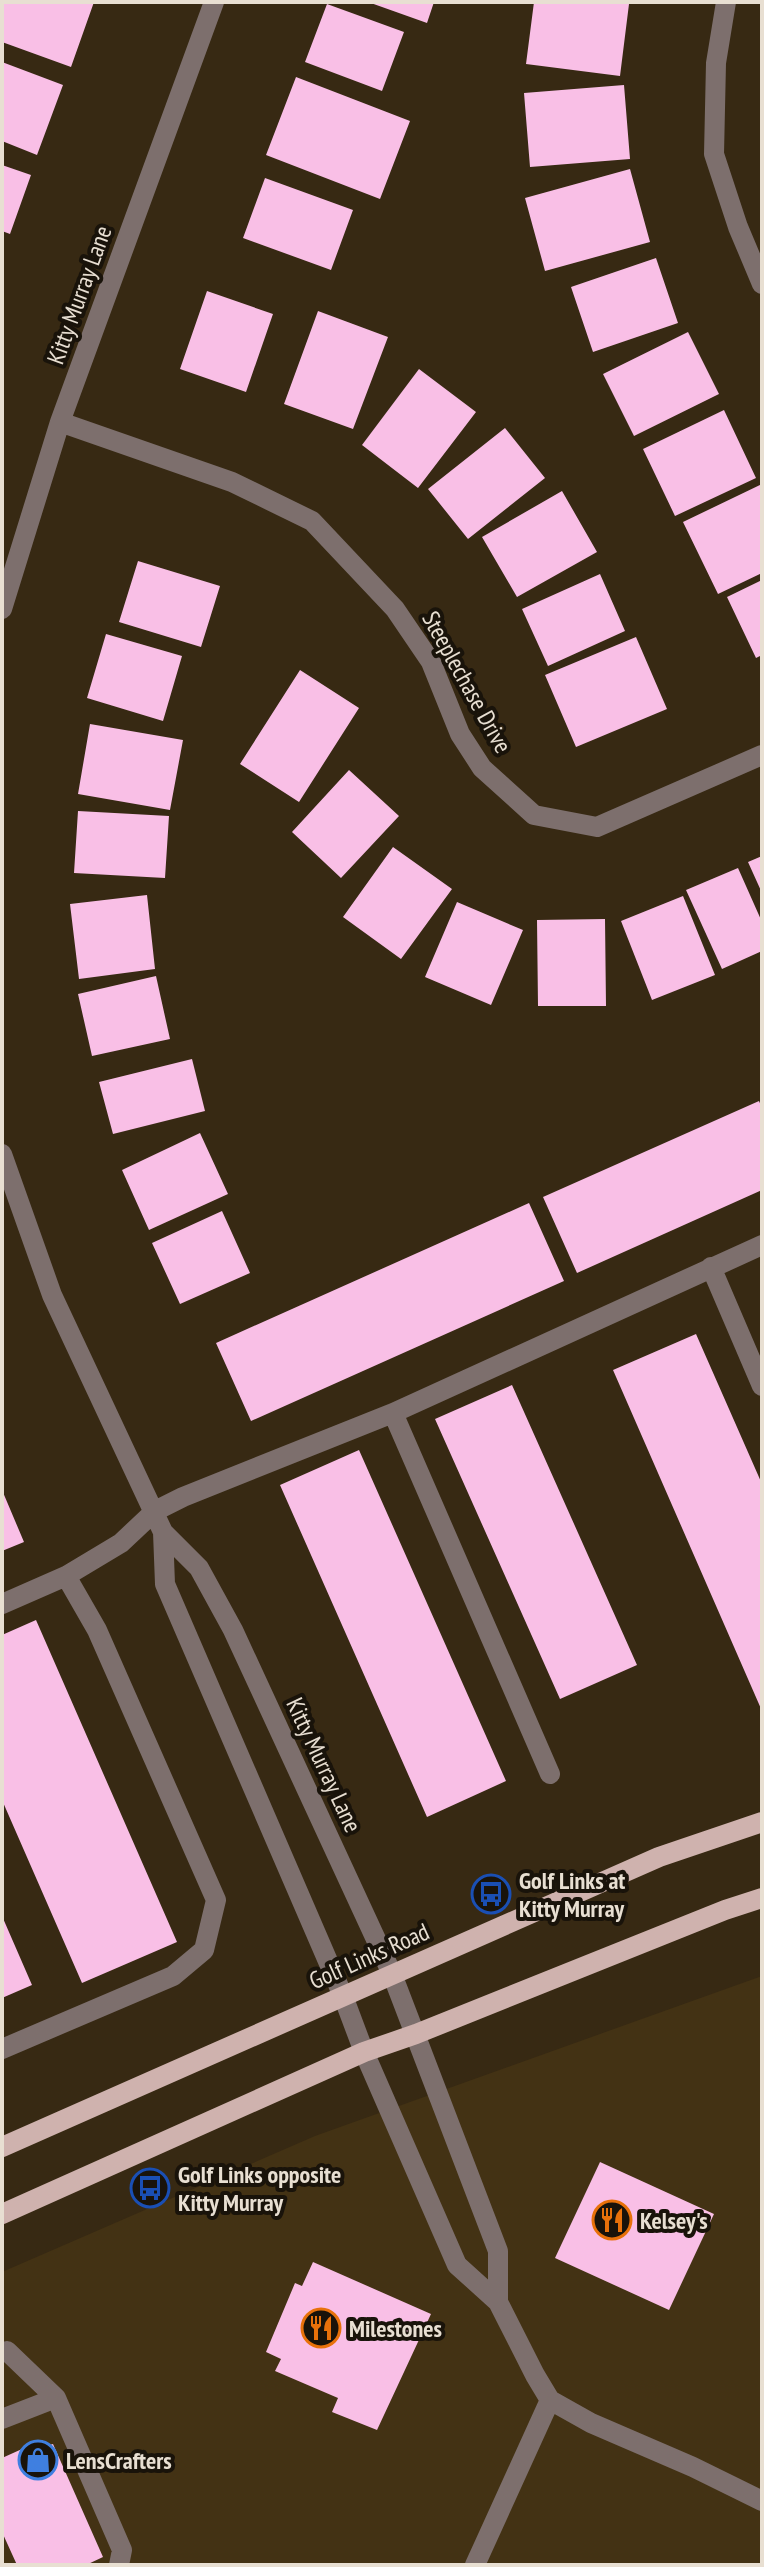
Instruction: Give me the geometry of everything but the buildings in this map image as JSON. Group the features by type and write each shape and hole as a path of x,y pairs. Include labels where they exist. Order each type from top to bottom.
{"main road":[{"name":"Golf Links Road","path":"2,2147 659,1857 762,1822"},
{"path":"2,2214 364,2052 762,1898"}],"street":[{"name":"Kitty Murray Lane","path":"2,609 60,422 214,2"},
{"path":"726,2 716,63 714,154 738,227 762,284"},
{"name":"Steeplechase Drive","path":"60,422 232,482 312,521 395,609 431,662 460,734 482,768 534,815 597,827 762,755"},
{"name":"Kitty Murray Lane","path":"2,1154 52,1295 163,1532 165,1584 343,1996 364,2052 457,2265 498,2302"},
{"path":"2,1604 66,1576 121,1543 155,1511 183,1497 393,1413 762,1245"},
{"path":"711,1267 762,1386"},
{"path":"393,1413 550,1774"},
{"name":"Kitty Murray Lane","path":"163,1532 199,1568 233,1630 392,1974 498,2251 498,2302"},
{"path":"2,2049 173,1976 204,1950 216,1900 97,1630 66,1576"},
{"path":"498,2302 550,2400 591,2423 762,2501"},
{"path":"7,2351 56,2398 122,2550 119,2565"},
{"path":"2,2419 56,2398"},
{"path":"475,2565 550,2400"}],"shaded area":[{"path":"762,1976 762,2565 2,2565 2,2272 315,2136"}],"place":[{"name":"Golf Links at Kitty Murray","path":"491,1894"},
{"name":"Golf Links opposite Kitty Murray","path":"150,2188"},
{"name":"Kelsey's","path":"612,2220"},
{"name":"Milestones","path":"321,2328"},
{"name":"LensCrafters","path":"38,2460"}]}
